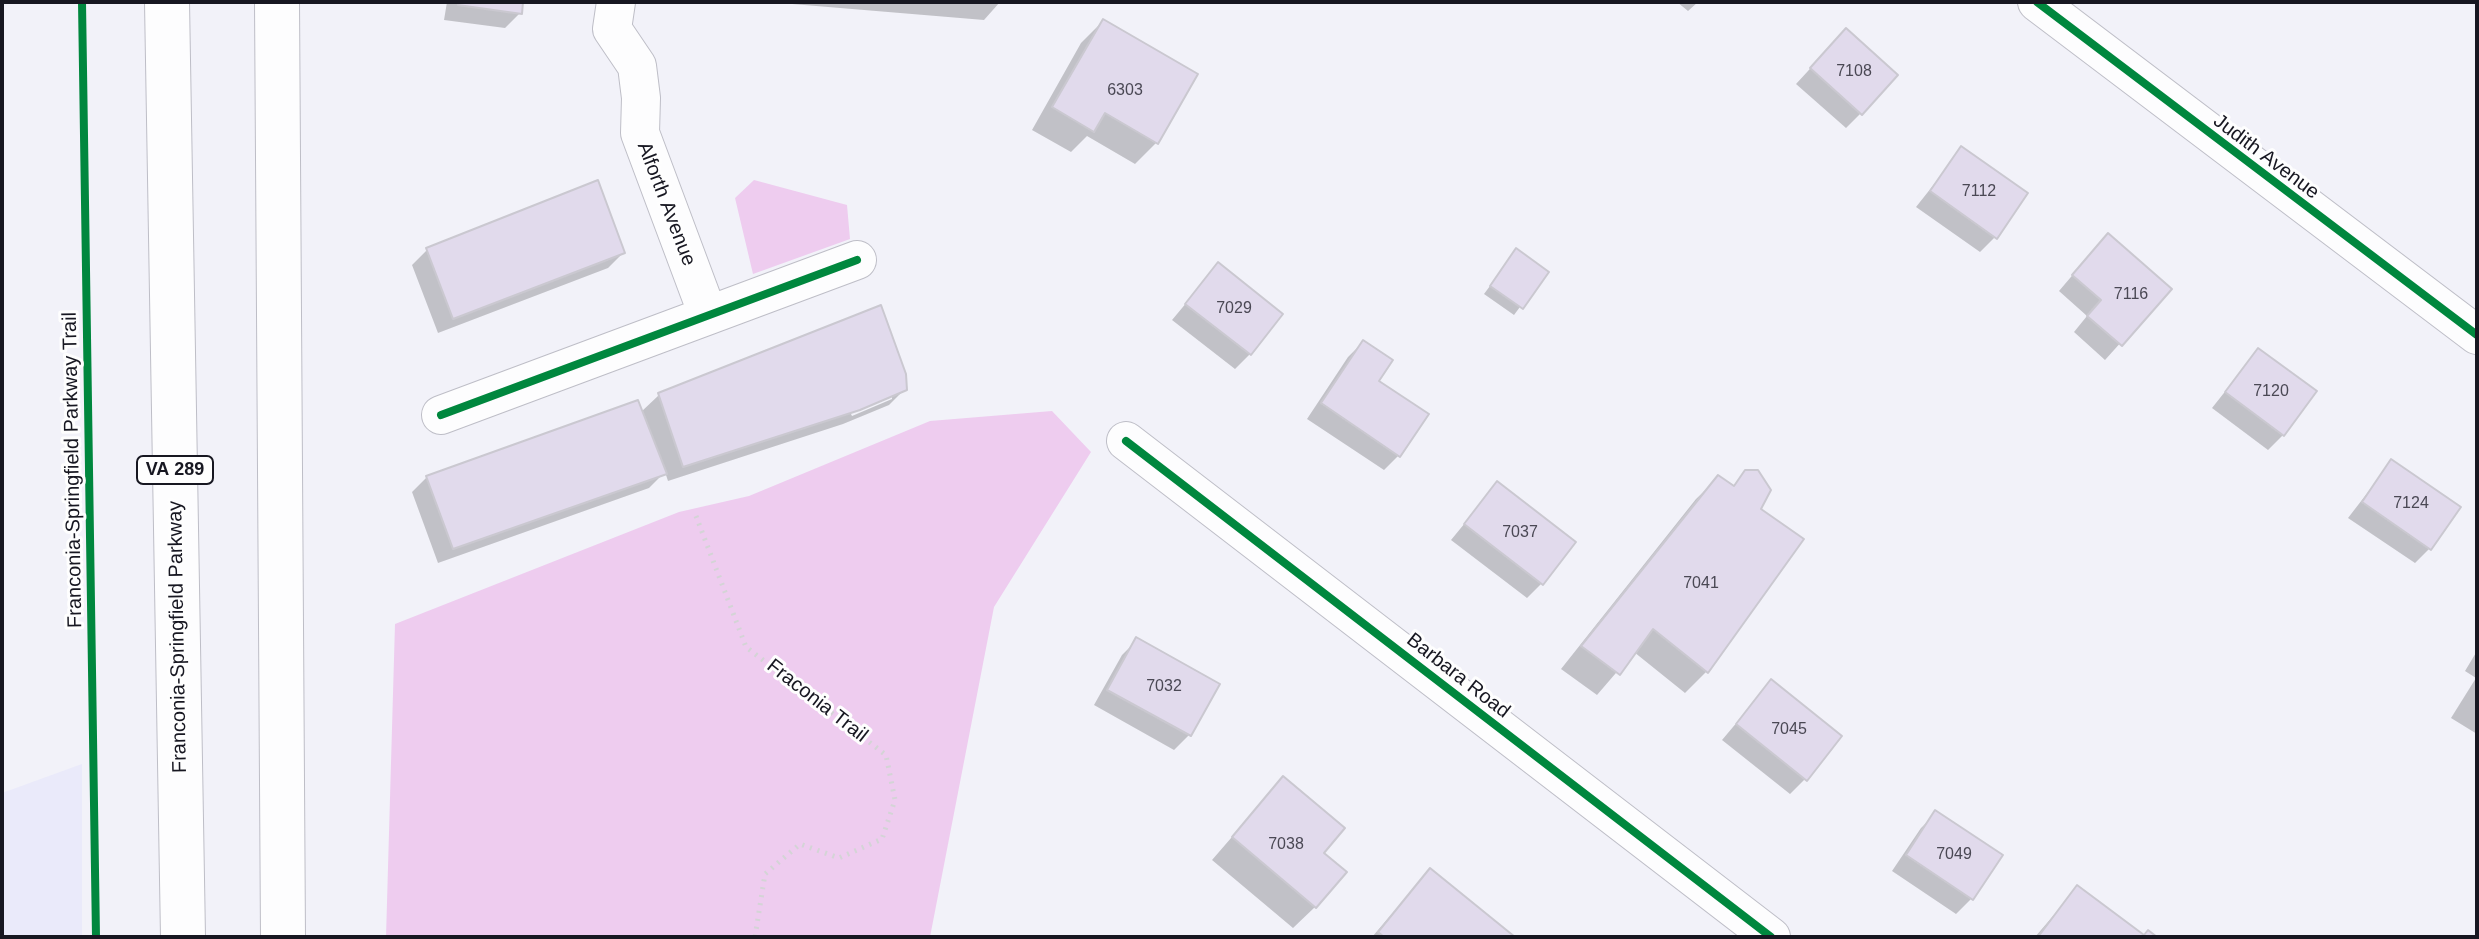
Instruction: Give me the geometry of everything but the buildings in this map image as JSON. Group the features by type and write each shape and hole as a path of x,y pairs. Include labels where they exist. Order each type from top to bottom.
{"main road":[{"name":"Franconia-Springfield Parkway","path":"167,2 183,937"},
{"path":"277,2 283,937"}],"street":[{"name":"Alforth Avenue","path":"616,2 612,29 637,66 641,98 640,133 708,315"},
{"name":"Judith Avenue","path":"2037,2 2477,335"},
{"path":"441,415 857,260"},
{"name":"Barbara Road","path":"1126,441 1771,937"}],"shaded area":[{"path":"754,180 847,205 850,239 753,274 735,198"},
{"path":"1052,411 1091,452 994,607 930,937 386,937 395,624 679,512 749,496 930,421"},
{"path":"82,764 82,937 2,937 2,793"}],"cycle path":[{"name":"Franconia-Springfield Parkway Trail","path":"82,2 96,937"},
{"path":"2037,2 2477,335"},
{"path":"441,415 857,260"},
{"path":"1126,441 1771,937"}]}
